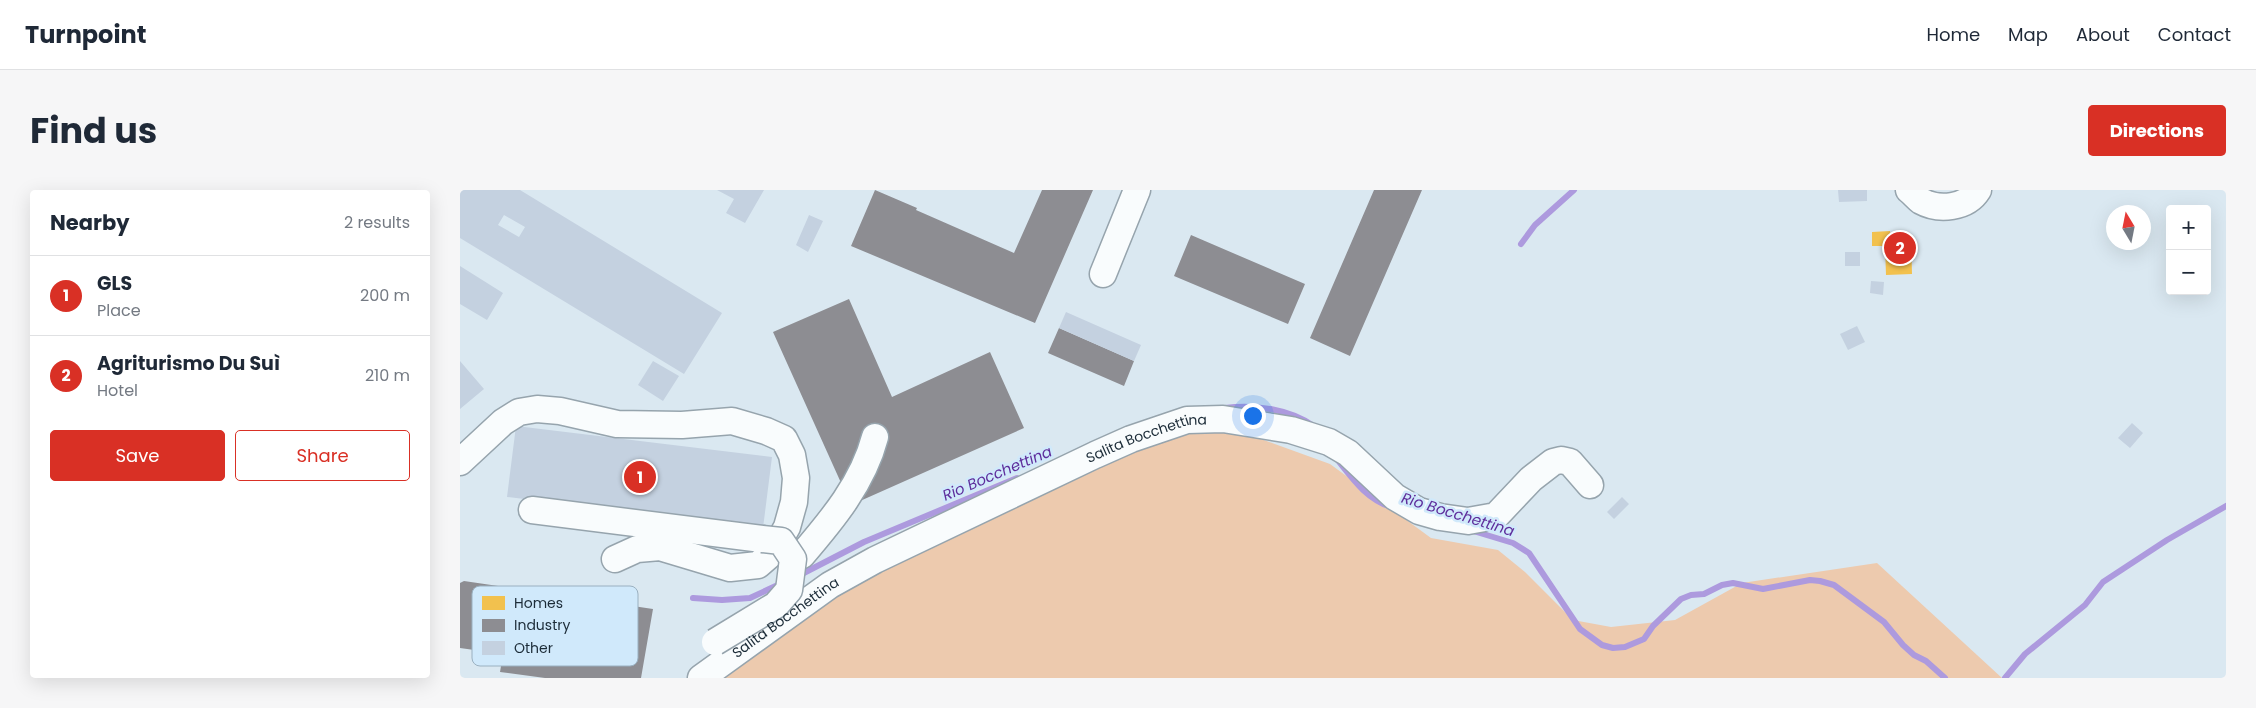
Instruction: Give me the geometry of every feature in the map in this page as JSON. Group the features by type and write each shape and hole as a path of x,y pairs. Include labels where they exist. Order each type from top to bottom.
{"street":[{"path":"1103,274 1137,190"},
{"path":"1909,190 1921,200 1938,207 1959,205 1974,198 1978,190"},
{"path":"460,462 502,422 519,412 537,409 560,411 617,424 682,425 732,420 784,439 792,455 796,478 794,502 787,527 773,552 758,564 730,568 660,547 637,549 615,559"},
{"name":"Salita Bocchettina","path":"701,678 830,585 875,560 1095,455 1139,436 1188,420 1206,418 1240,420 1292,430 1329,442 1348,453 1395,497 1419,511 1440,517 1468,520 1496,516 1531,479 1553,462 1561,460 1570,462 1579,470 1590,485"},
{"path":"793,559 802,555 864,471 875,437"},
{"path":"532,510 780,541 793,559 789,590 782,599 714,642"}],"shaded area":[{"path":"1211,421 1330,464 1431,538 1498,550 1525,572 1573,620 1611,627 1675,620 1742,583 1877,563 2002,678 707,678 840,587 1112,454"}],"building: Homes":[{"path":"1890,231 1891,237 1911,236 1912,274 1886,275 1885,246 1872,246 1872,232"}],"building: Industry":[{"path":"875,190 1014,253 1042,190 1093,190 1035,323 851,246"},
{"path":"1374,190 1422,190 1350,356 1310,338"},
{"path":"1191,235 1305,284 1288,324 1174,276"},
{"path":"849,299 892,397 990,352 1024,428 851,505 773,332"},
{"path":"1059,328 1134,361 1124,386 1048,353"},
{"path":"464,581 498,586 472,586 472,650 460,648 460,583"},
{"path":"638,607 653,609 641,678 545,678 500,672 501,666 638,666"}],"building: Other":[{"path":"460,190 520,190 722,313 684,374 460,238","holes":["504,215 525,227 519,237 498,225"]},
{"path":"717,190 764,190 745,223 726,213 734,199"},
{"path":"1838,190 1867,190 1867,201 1839,202"},
{"path":"809,215 823,221 808,252 796,245"},
{"path":"1845,252 1860,252 1860,266 1845,266"},
{"path":"460,266 503,293 487,320 460,304"},
{"path":"1871,281 1884,282 1883,295 1870,293"},
{"path":"1066,312 1141,345 1134,361 1059,328"},
{"path":"1857,326 1865,342 1848,350 1840,334"},
{"path":"460,361 484,389 460,409"},
{"path":"653,361 679,376 663,401 638,385"},
{"path":"2132,423 2143,433 2130,448 2118,438"},
{"path":"516,426 772,457 763,528 507,497"},
{"path":"1622,497 1629,504 1614,519 1607,512"}],"waterway":[{"path":"1521,244 1535,225 1574,190"},
{"name":"Rio Bocchettina","path":"1225,408 1272,409 1295,416 1315,427"},
{"name":"Rio Bocchettina","path":"1336,458 1367,493 1374,499 1391,507"},
{"name":"Rio Bocchettina","path":"798,576 864,542 1017,478"},
{"path":"2005,678 2025,654 2085,605 2103,582 2167,540 2226,506"},
{"name":"Rio Bocchettina","path":"1470,530 1513,543 1529,553 1580,629 1602,645 1613,648 1625,647 1644,639 1653,626 1681,599 1691,595 1704,594 1722,585 1733,583 1763,589 1810,580 1834,585 1884,622 1903,645 1914,655 1926,661 1945,678"},
{"name":"Rio Bocchettina","path":"693,598 722,600 750,598 780,584"}],"place":[{"name":"Agriturismo Du Suì","path":"1900,248"},
{"name":"GLS","path":"640,477"}]}
